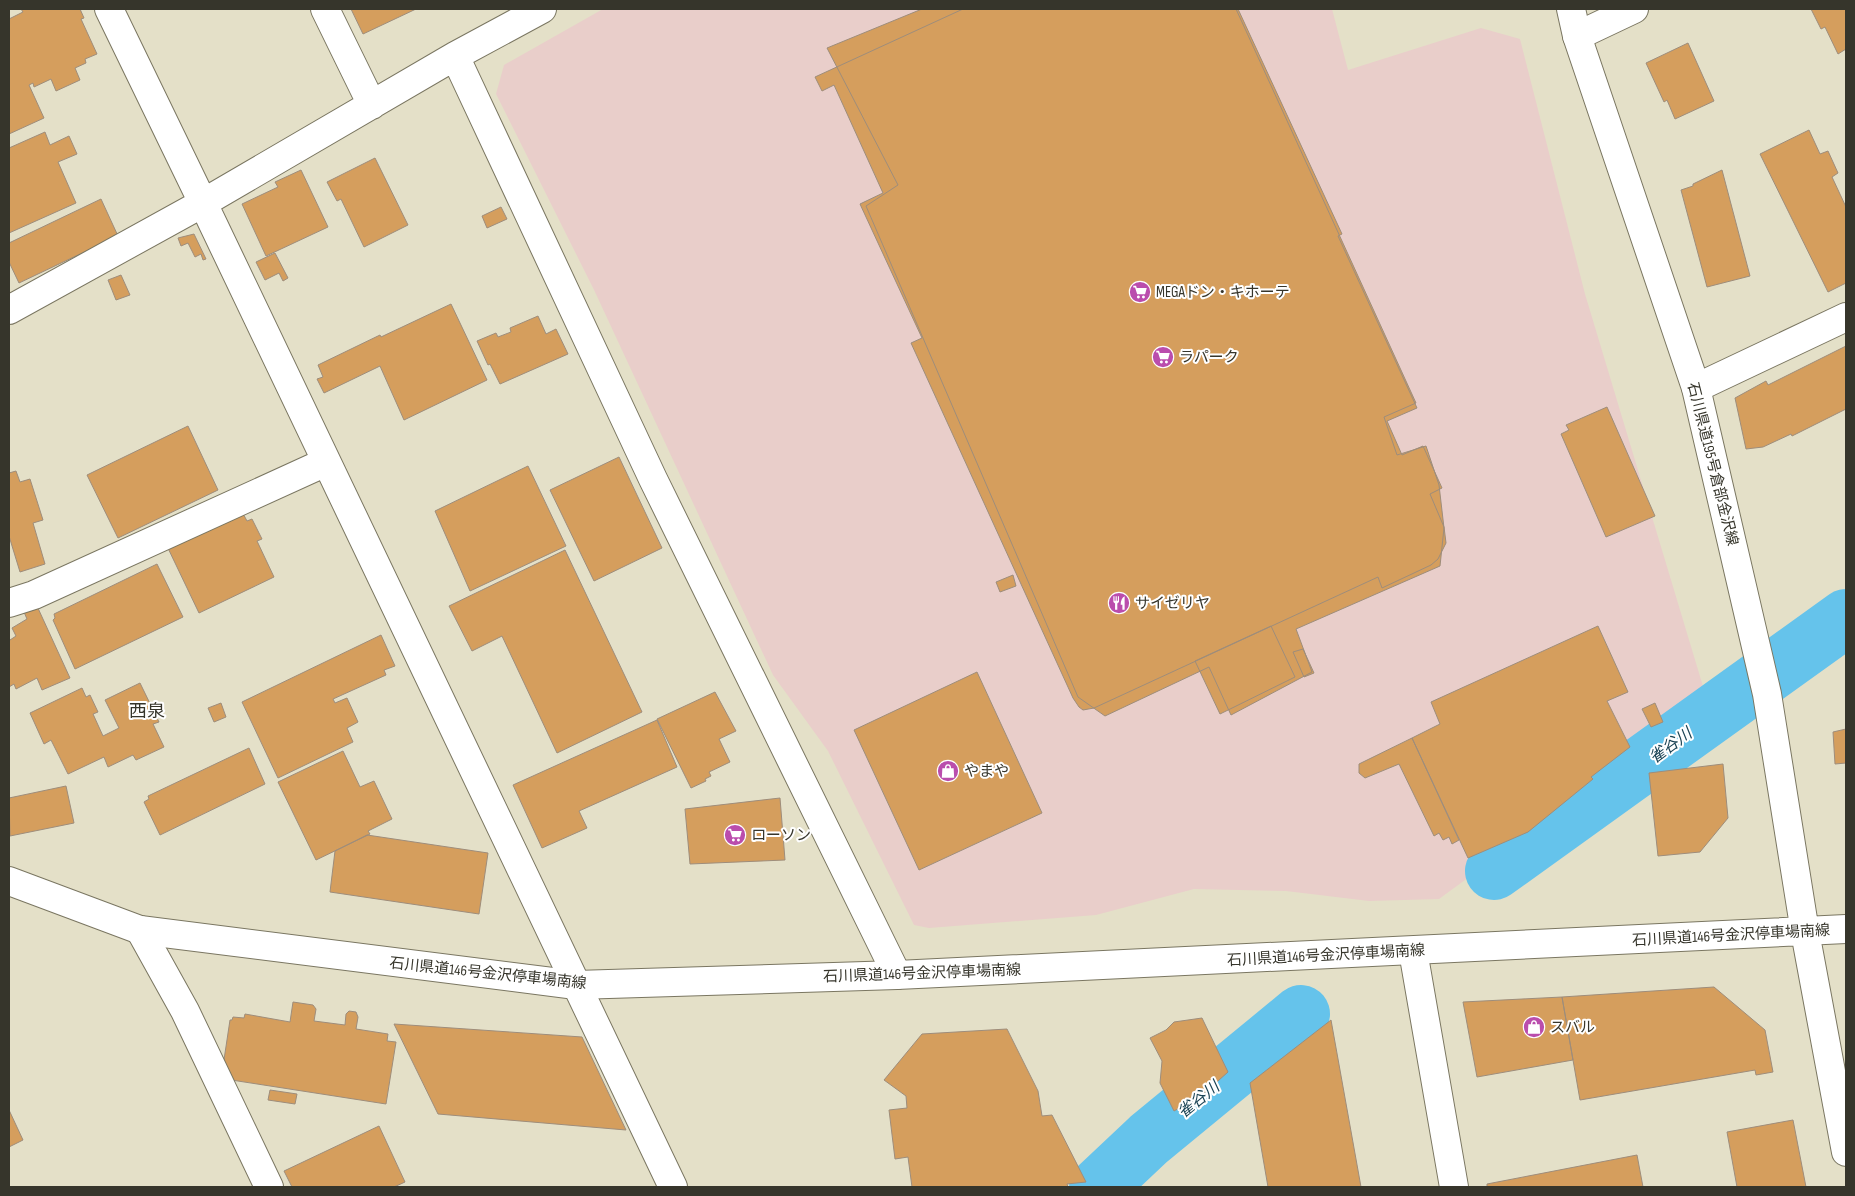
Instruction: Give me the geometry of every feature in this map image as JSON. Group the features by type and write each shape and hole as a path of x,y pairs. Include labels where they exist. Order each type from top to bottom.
{"street":[{"path":"109,9 673,1187"},
{"path":"325,9 372,105"},
{"path":"9,310 203,203 455,56 542,9"},
{"name":"石川県道195号倉部金沢線","path":"1571,9 1577,36 1696,388 1767,694 1805,932 1846,1152"},
{"path":"1577,36 1634,9"},
{"path":"455,56 653,479 896,976"},
{"path":"1696,388 1846,317"},
{"path":"9,603 34,596 326,462"},
{"name":"石川県道146号金沢停車場南線","path":"9,881 140,930 576,985 896,976 1846,929"},
{"path":"140,930 185,1011 269,1187"},
{"path":"1413,950 1454,1187"}],"shaded area":[{"path":"603,9 1332,9 1348,70 1481,28 1520,39 1585,294 1708,703 1439,899 1369,901 1286,891 1194,889 1096,915 929,928 914,925 828,751 773,675 595,292 496,94 504,65"}],"building":[{"path":"21,9 80,9 84,18 81,19 97,54 85,59 86,63 75,68 80,80 56,91 51,79 34,87 33,83 29,85 44,118 9,134 9,19 23,12"},
{"path":"351,9 416,9 363,34"},
{"name":"ラパーク","path":"922,9 1236,9 1416,403 1384,417 1397,455 1426,446 1439,485 1444,528 1440,566 1296,629 1312,672 1231,715 1209,667 1105,716 1078,697 866,206 898,185 827,48"},
{"name":"ラパーク","path":"963,9 1238,9 1342,234 1338,236 1417,408 1387,421 1402,455 1423,446 1442,488 1430,494 1444,527 1446,543 1438,559 1431,565 1382,588 1378,577 1094,708 1083,710 1079,707 1073,698 911,343 922,338 860,204 883,193 834,85 822,91 815,77"},
{"path":"1811,9 1846,9 1846,49 1838,54 1825,27 1821,29"},
{"path":"1688,43 1714,101 1675,119 1667,100 1664,102 1646,63"},
{"path":"1809,130 1820,154 1828,151 1838,173 1832,177 1846,207 1846,283 1828,292 1760,154"},
{"path":"45,132 50,145 69,136 77,154 58,162 76,203 9,233 9,148"},
{"path":"375,158 408,225 364,247 341,199 337,201 327,182"},
{"path":"301,170 328,227 266,256 242,204 278,187 275,182"},
{"path":"1722,170 1750,276 1707,287 1681,190 1693,186 1693,184"},
{"path":"101,199 118,236 19,283 9,262 9,243"},
{"path":"501,207 507,219 487,228 482,216"},
{"path":"194,234 206,259 203,260 201,254 195,257 188,243 181,246 178,238"},
{"path":"275,253 288,278 283,281 279,273 265,280 256,262"},
{"path":"121,275 130,295 116,300 108,280"},
{"path":"451,304 487,380 404,420 380,366 324,393 317,379 323,377 318,365"},
{"path":"538,316 546,334 556,329 568,354 500,384 490,364 488,365 477,341 496,333 498,337 511,332 510,328"},
{"path":"1846,346 1846,409 1792,436 1791,434 1763,447 1746,449 1735,398 1766,381 1768,385"},
{"path":"1607,407 1655,516 1606,537 1561,434 1569,430 1566,425"},
{"path":"188,426 218,490 118,538 87,475"},
{"path":"619,457 662,548 594,581 550,490"},
{"path":"528,466 566,546 470,591 435,511"},
{"path":"16,471 20,482 30,479 43,520 33,523 45,564 20,572 9,536 9,473"},
{"path":"240,508 247,521 252,519 262,539 257,541 274,577 199,613 166,544"},
{"path":"565,550 642,712 557,753 502,636 472,651 449,606"},
{"path":"157,564 183,617 75,669 53,620 55,618 54,614"},
{"path":"1013,575 1016,586 1000,592 996,582"},
{"path":"37,606 70,678 42,690 37,678 16,689 14,684 9,687 9,637 10,640 16,636 12,628 27,619 24,612"},
{"path":"1271,626 1295,677 1220,714 1195,661"},
{"path":"1598,626 1628,692 1607,701 1630,747 1591,777 1593,779 1528,832 1468,858 1412,738 1440,724 1431,702"},
{"path":"381,635 395,666 384,670 386,675 333,699 335,703 347,698 358,722 347,728 353,742 278,778 242,702"},
{"path":"1303,649 1314,673 1304,677 1293,652"},
{"name":"やまや","path":"977,672 1042,813 919,870 854,730"},
{"path":"140,683 159,722 153,724 164,747 136,760 133,755 108,767 104,757 68,774 51,740 44,744 30,713 82,688 86,697 90,695 98,712 93,714 103,736 119,728 105,700"},
{"path":"715,692 736,731 719,739 730,762 709,772 711,776 705,779 706,781 691,788 657,719"},
{"path":"221,703 226,717 214,722 208,708"},
{"path":"1655,703 1663,722 1651,727 1642,709"},
{"path":"657,720 677,767 579,811 587,828 542,848 513,785"},
{"path":"1846,729 1846,763 1835,764 1833,732"},
{"path":"1412,738 1459,840 1452,844 1449,837 1443,840 1439,833 1434,836 1399,764 1365,778 1359,773 1359,764"},
{"path":"249,748 265,784 160,835 144,802 149,799 148,796"},
{"path":"343,751 360,787 374,781 392,819 368,831 370,834 316,860 278,782"},
{"path":"1723,764 1728,818 1700,852 1658,856 1649,773"},
{"path":"66,786 74,823 10,836 9,798"},
{"name":"ローソン","path":"780,798 785,860 690,864 685,809"},
{"path":"367,835 488,853 479,914 330,892 335,851"},
{"path":"1714,987 1765,1030 1773,1072 1756,1075 1755,1070 1580,1100 1562,997"},
{"path":"1562,997 1573,1060 1477,1077 1463,1002"},
{"path":"293,1002 313,1005 316,1009 314,1021 345,1025 346,1014 349,1011 356,1012 358,1017 356,1029 388,1034 387,1041 396,1042 386,1104 225,1079 222,1073 230,1020 233,1017 244,1018 245,1014 290,1022"},
{"path":"1202,1018 1228,1072 1200,1097 1174,1111 1160,1083 1162,1061 1150,1038 1166,1030 1174,1022"},
{"path":"1331,1020 1361,1187 1268,1187 1250,1083"},
{"path":"394,1024 582,1037 626,1130 438,1114"},
{"path":"1007,1029 1038,1091 1042,1116 1052,1115 1086,1182 1067,1184 1068,1187 912,1187 908,1157 895,1159 889,1110 907,1108 906,1096 884,1080 922,1034"},
{"path":"270,1090 297,1094 295,1104 268,1100"},
{"path":"9,1110 23,1140 9,1147"},
{"path":"1793,1120 1806,1187 1737,1187 1727,1132"},
{"path":"379,1126 405,1182 394,1187 292,1187 284,1171"},
{"path":"1637,1155 1643,1187 1487,1187 1487,1184"}],"waterway":[{"name":"雀谷川","path":"1494,871 1846,618"},
{"name":"雀谷川","path":"1098,1187 1149,1139 1301,1014"}],"place":[{"name":"MEGAドン・キホーテ","path":"1140,292"},
{"name":"ラパーク","path":"1163,357"},
{"name":"サイゼリヤ","path":"1119,603"},
{"name":"やまや","path":"948,771"},
{"name":"ローソン","path":"735,835"},
{"name":"スバル","path":"1534,1027"}],"district":[{"name":"西泉","path":"147,711"}]}
